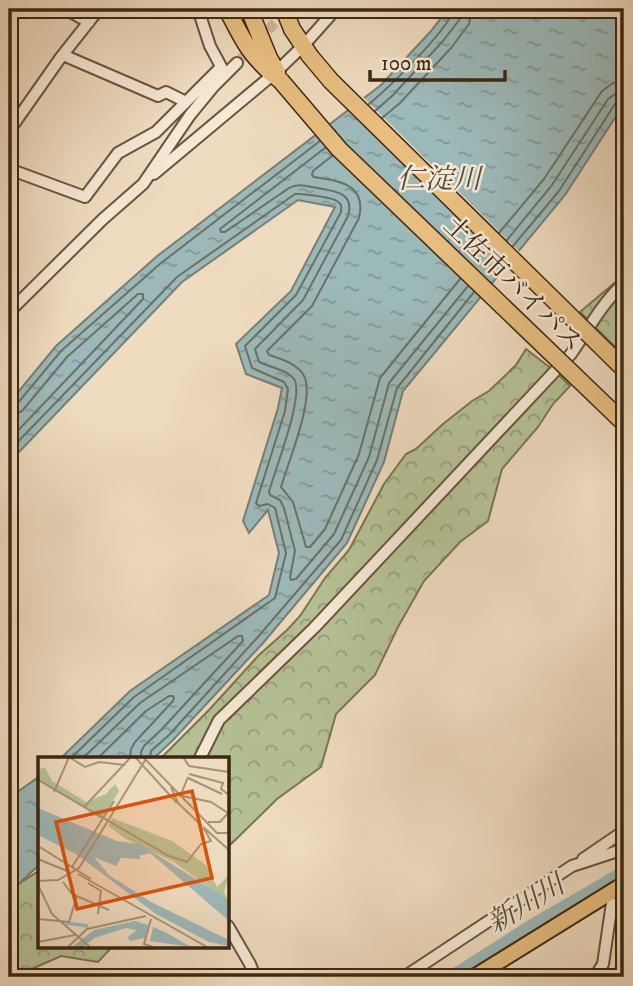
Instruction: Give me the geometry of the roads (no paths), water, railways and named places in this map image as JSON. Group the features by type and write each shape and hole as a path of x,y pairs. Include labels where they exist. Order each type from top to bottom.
{"highway":[{"path":"227,9 242,39 260,64 277,76"},
{"name":"土佐市バイパス","path":"249,9 277,76 339,149 624,423"},
{"name":"土佐市バイパス","path":"284,9 292,29 306,51 331,80 624,369"}],"main road":[{"path":"474,977 609,899 624,884"}],"street":[{"path":"65,9 89,22"},
{"path":"9,131 62,55 99,9"},
{"path":"198,9 210,46 223,70"},
{"path":"9,312 141,185 306,51 336,9"},
{"path":"62,55 158,96 166,92 186,102"},
{"path":"9,169 85,197 118,153 156,132 223,70 237,63"},
{"path":"141,185 223,70"},
{"path":"201,757 219,720 314,628 571,354 599,310 624,283"},
{"path":"404,977 624,831"},
{"path":"573,866 624,849"},
{"path":"609,899 624,911"},
{"path":"595,977 603,964 609,899"},
{"path":"229,928 255,977"}],"water":[{"name":"仁淀川","path":"448,9 624,9 624,104 565,195 403,391 384,462 347,543 263,643 155,757 62,757 130,691 269,595 279,553 268,510 249,533 243,521 282,388 246,374 236,344 291,291 335,207 298,200 182,282 9,460 9,403 56,346 156,257 381,85"},
{"path":"38,777 38,866 9,893 9,798"}],"waterway":[{"name":"新川川","path":"454,977 624,874"}],"tunnel":[{"path":"237,63 288,9"}]}
